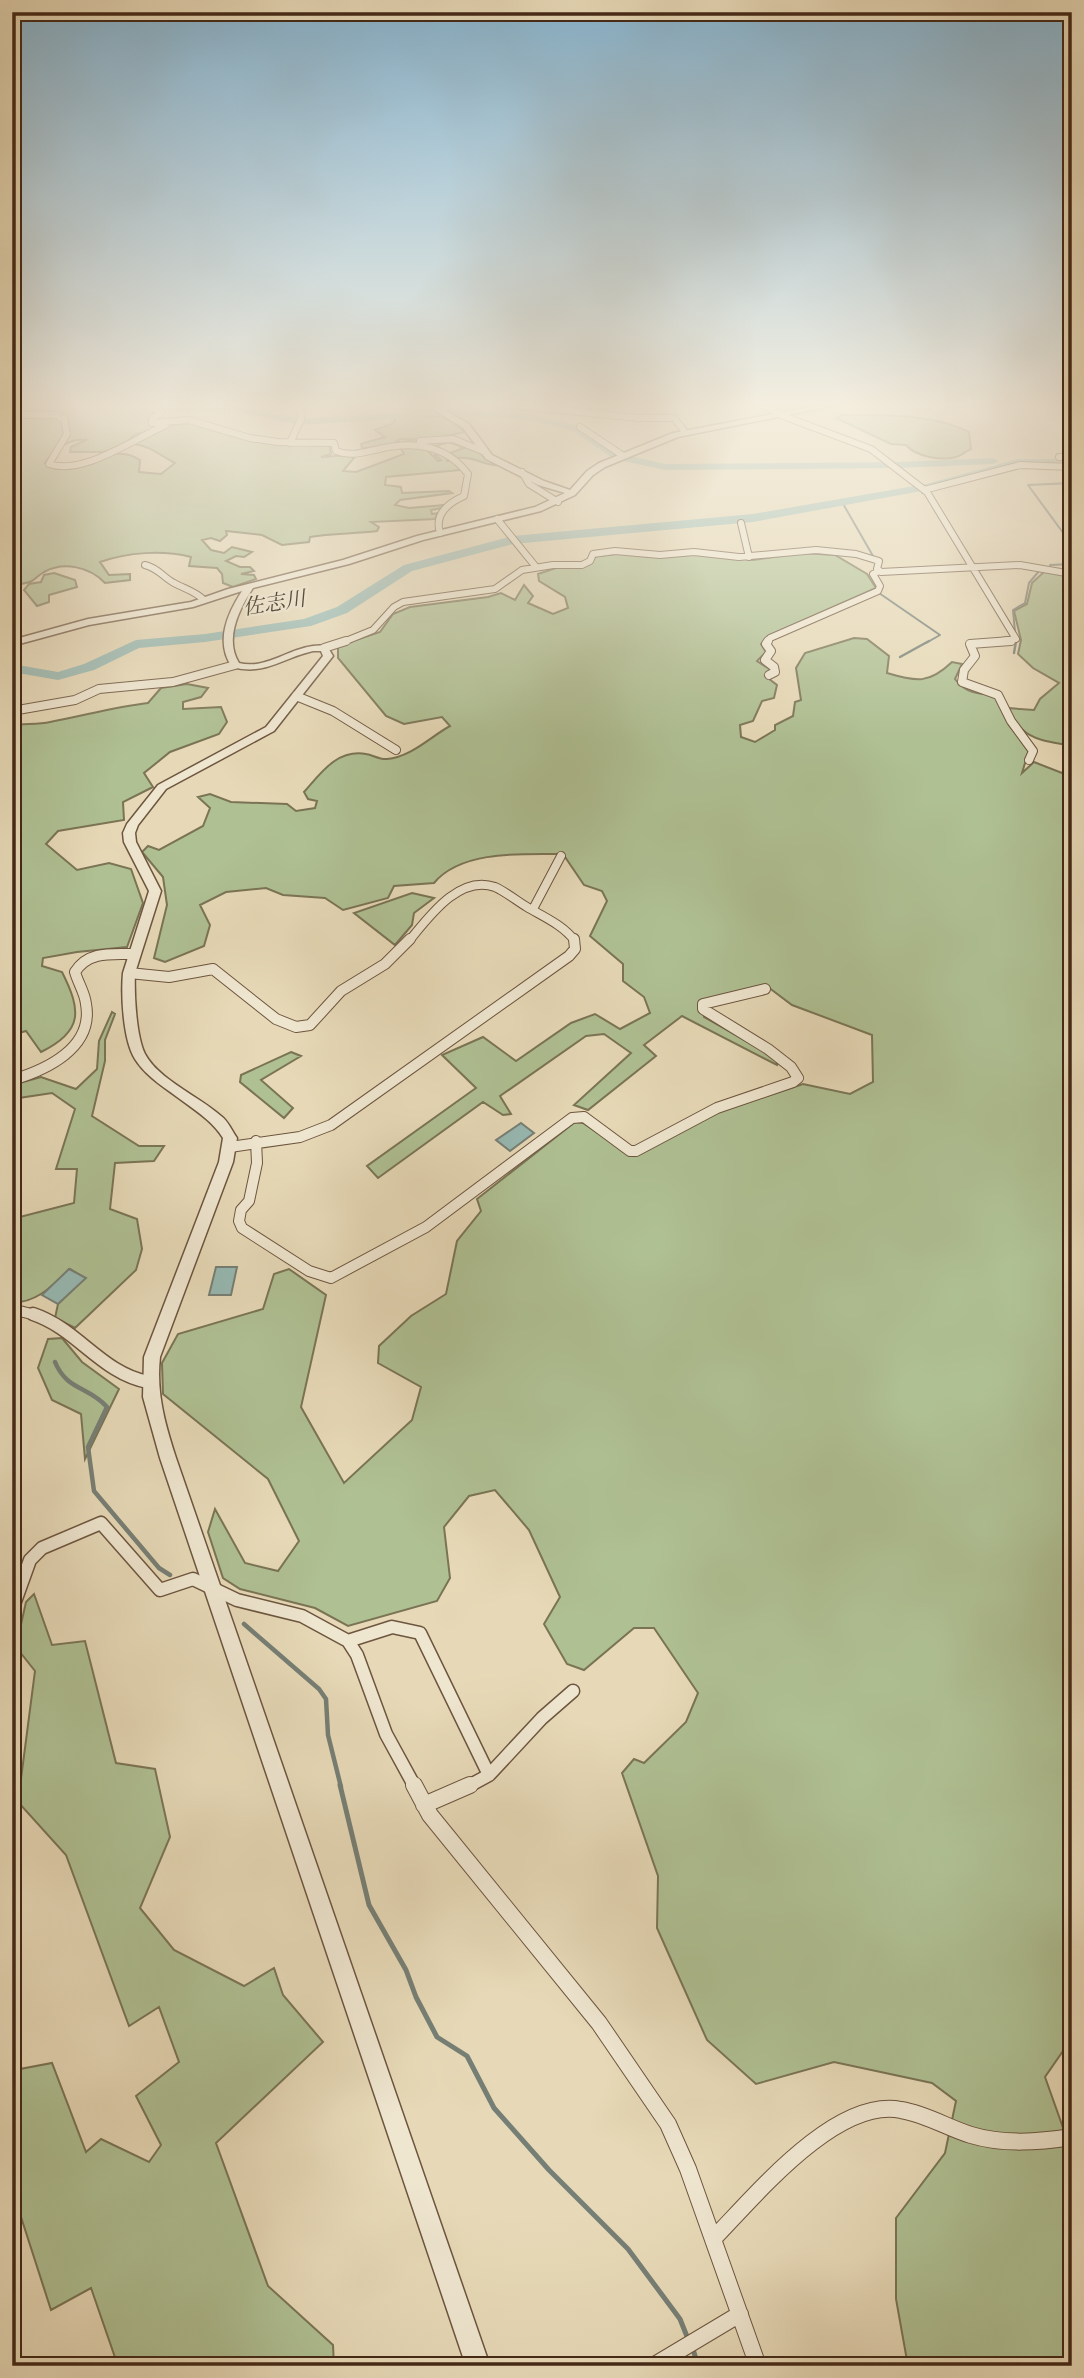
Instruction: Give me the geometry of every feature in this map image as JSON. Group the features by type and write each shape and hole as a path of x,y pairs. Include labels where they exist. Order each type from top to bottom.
{"street":[{"path":"440,515 440,533"},
{"path":"12,643 88,622 171,609 511,515"},
{"path":"939,515 1016,639 970,645 975,656 964,670 962,682 973,690 990,691 999,695 1013,725 1029,740 1033,751 1029,760"},
{"path":"497,519 536,567"},
{"path":"741,523 750,557"},
{"path":"12,711 75,700 99,689 173,682 235,665 249,668 302,649 324,648 373,630 384,621 393,607 403,602 495,589 515,573 536,567 582,565 590,561 593,554 615,551 650,555 694,552 750,557 816,550 856,554 879,561 878,571"},
{"path":"145,565 159,568 169,580 194,590 204,600"},
{"path":"769,675 775,672 774,667 765,660 771,651 766,644 770,638 878,591 880,586 873,574 878,571 1032,566 1072,574"},
{"path":"235,665 228,653 229,633 243,596 250,586"},
{"path":"324,648 328,656 277,722 261,736 162,787 129,833 130,842 155,891 129,972 128,987 135,1043 140,1057 154,1073 219,1121 227,1130 230,1147 152,1357 148,1381 157,1422 478,2366"},
{"path":"296,696 318,708 331,710 372,739 396,750"},
{"path":"533,909 561,856"},
{"path":"129,972 169,977 213,969 283,1023 303,1027 316,1023 337,995 404,949 432,912 468,888 487,885 533,909 566,930 575,941 575,949 569,956 331,1125 300,1137 257,1141 230,1147"},
{"path":"12,1080 48,1068 66,1055 78,1041 87,1019 88,1004 76,982 75,972 81,962 97,956 133,954"},
{"path":"257,1141 257,1163 249,1201 241,1210 239,1221 242,1228 309,1271 331,1278 426,1227 572,1118 584,1117 630,1151 636,1152 717,1108 793,1082 798,1078 793,1068 783,1059 717,1021 703,1009 703,1004 765,989"},
{"path":"12,1309 44,1318 62,1327 95,1357 132,1380 148,1381"},
{"path":"12,1610 30,1560 42,1548 101,1523 160,1590 193,1579 237,1600 302,1616 348,1641 357,1655 386,1734 424,1805 629,2065 668,2124 714,2238 758,2366"},
{"path":"348,1641 405,1625 420,1633 489,1775"},
{"path":"424,1805 463,1790 489,1775 542,1718 573,1691"},
{"path":"714,2238 796,2158 832,2129 862,2111 890,2108 914,2113 973,2136 1034,2143 1072,2137"},
{"path":"653,2366 740,2314"}],"green space":[{"path":"12,515 437,515 435,519 371,522 379,527 377,531 310,537 309,542 282,545 262,535 226,531 227,535 220,541 211,538 202,540 211,550 224,553 232,547 252,552 244,557 236,556 226,561 240,567 250,567 254,571 241,574 254,575 256,579 233,587 223,583 222,574 217,568 189,566 191,557 157,553 134,554 100,562 109,575 130,574 130,580 105,583 92,573 68,566 44,572 32,581 20,584 12,578"},
{"path":"625,553 648,557 701,553 753,560 801,553 835,555 867,574 876,588 768,636 761,644 766,652 757,661 771,670 765,676 777,685 774,698 762,701 753,721 740,725 741,737 755,742 775,730 775,725 793,716 795,702 801,700 796,668 805,653 854,638 867,639 889,656 887,673 897,676 929,678 952,662 962,664 955,679 968,690 994,695 1009,725 1029,750 1022,773 1034,762 1062,773 1072,759 1072,2038 1045,2077 1072,2153 1072,2366 908,2366 896,2299 896,2218 945,2153 956,2101 932,2083 834,2062 756,2084 707,2040 657,1928 658,1876 622,1773 634,1759 644,1763 686,1722 698,1693 654,1628 634,1628 584,1670 567,1664 544,1624 560,1597 529,1530 495,1490 469,1496 444,1527 450,1578 437,1601 348,1626 315,1608 240,1589 223,1578 208,1532 215,1509 245,1563 278,1571 299,1541 268,1479 163,1394 162,1363 178,1334 263,1309 274,1274 289,1269 326,1295 301,1407 344,1483 412,1420 421,1387 378,1363 379,1346 411,1316 446,1294 457,1241 481,1211 477,1199 575,1122 583,1123 633,1156 719,1112 803,1084 850,1094 873,1082 872,1035 792,1005 768,987 704,1000 704,1017 778,1059 777,1065 682,1016 644,1045 656,1056 588,1110 574,1105 631,1053 604,1034 586,1036 500,1096 511,1114 503,1115 483,1102 378,1178 367,1166 476,1088 442,1055 483,1037 516,1061 571,1023 595,1014 620,1029 650,1013 644,997 623,981 623,964 590,936 607,901 602,891 584,885 563,854 512,854 476,859 446,872 434,883 394,886 388,898 343,910 325,898 283,895 266,888 226,892 200,905 210,925 204,946 165,962 154,958 167,905 163,877 142,852 148,846 159,850 203,826 210,808 198,797 210,794 231,802 287,804 296,811 315,808 317,801 308,799 304,792 323,770 338,759 356,753 384,759 404,755 450,726 442,717 404,724 386,716 338,658 338,646 380,632 393,614 410,607 501,593 515,600 524,585 533,596 528,603 553,614 568,608 565,597 539,581 538,574 559,567 586,565 597,556"},
{"path":"1046,570 1065,574 1072,587 1072,746 1050,742 1026,733 1007,708 1034,710 1040,699 1059,683 1033,668 1018,654 1021,640 1014,611 1027,604 1032,583"},
{"path":"54,573 75,580 77,587 49,595 49,602 37,606 24,590 29,584 41,582 44,575"},
{"path":"187,684 208,688 201,697 183,702 183,709 221,707 227,722 219,734 170,752 144,773 153,787 123,802 124,820 58,831 46,844 77,870 109,863 131,869 143,903 127,947 43,958 42,966 62,972 73,998 75,1018 65,1036 41,1052 26,1031 12,1035 12,725 45,723 148,703 161,688"},
{"path":"412,893 434,898 414,913 412,925 395,945 354,913"},
{"path":"112,1012 115,1014 105,1040 105,1061 92,1116 139,1146 164,1146 154,1161 115,1163 110,1209 137,1219 142,1249 136,1270 75,1328 55,1318 58,1304 85,1278 70,1269 37,1296 12,1303 12,1219 74,1203 77,1169 56,1169 75,1109 52,1093 12,1099 12,1085 41,1077 76,1089 97,1069 99,1041"},
{"path":"291,1052 301,1056 261,1080 293,1108 284,1118 240,1082 241,1075"},
{"path":"62,1338 82,1362 119,1389 85,1459 81,1414 52,1400 38,1368 48,1339"},
{"path":"34,1594 52,1645 85,1641 116,1763 155,1769 170,1837 140,1908 174,1950 244,1986 274,1968 283,1995 323,2042 216,2143 268,2286 333,2345 334,2366 118,2366 91,2288 51,2310 12,2189 12,2075 15,2070 52,2063 86,2152 101,2139 149,2162 161,2145 136,2096 179,2062 159,2007 129,2026 66,1855 18,1802 35,1671 16,1647 26,1602"}],"water":[{"path":"521,1123 534,1133 510,1151 496,1140"},
{"path":"216,1267 237,1267 231,1295 209,1295"},
{"path":"69,1269 86,1278 58,1304 42,1295"}],"waterway":[{"name":"佐志川","path":"12,668 58,676 89,667 136,644 205,638 306,623 342,610 408,568 513,540 770,515"},
{"path":"849,515 873,556"},
{"path":"1050,515 1072,545"},
{"path":"1050,565 1072,564"},
{"path":"1016,642 1013,610 1025,603 1029,583 1039,571"},
{"path":"879,593 940,635 926,643"},
{"path":"900,657 929,641"},
{"path":"1014,653 1016,642"},
{"path":"55,1362 66,1378 107,1407 88,1447 94,1491 159,1568 170,1575"},
{"path":"244,1624 319,1689 326,1699 328,1735 341,1787"},
{"path":"340,1785 369,1905 406,1970 416,1997 437,2037 467,2056 494,2108 549,2170 628,2249 680,2319 688,2339"},
{"path":"693,2349 698,2366"}]}
